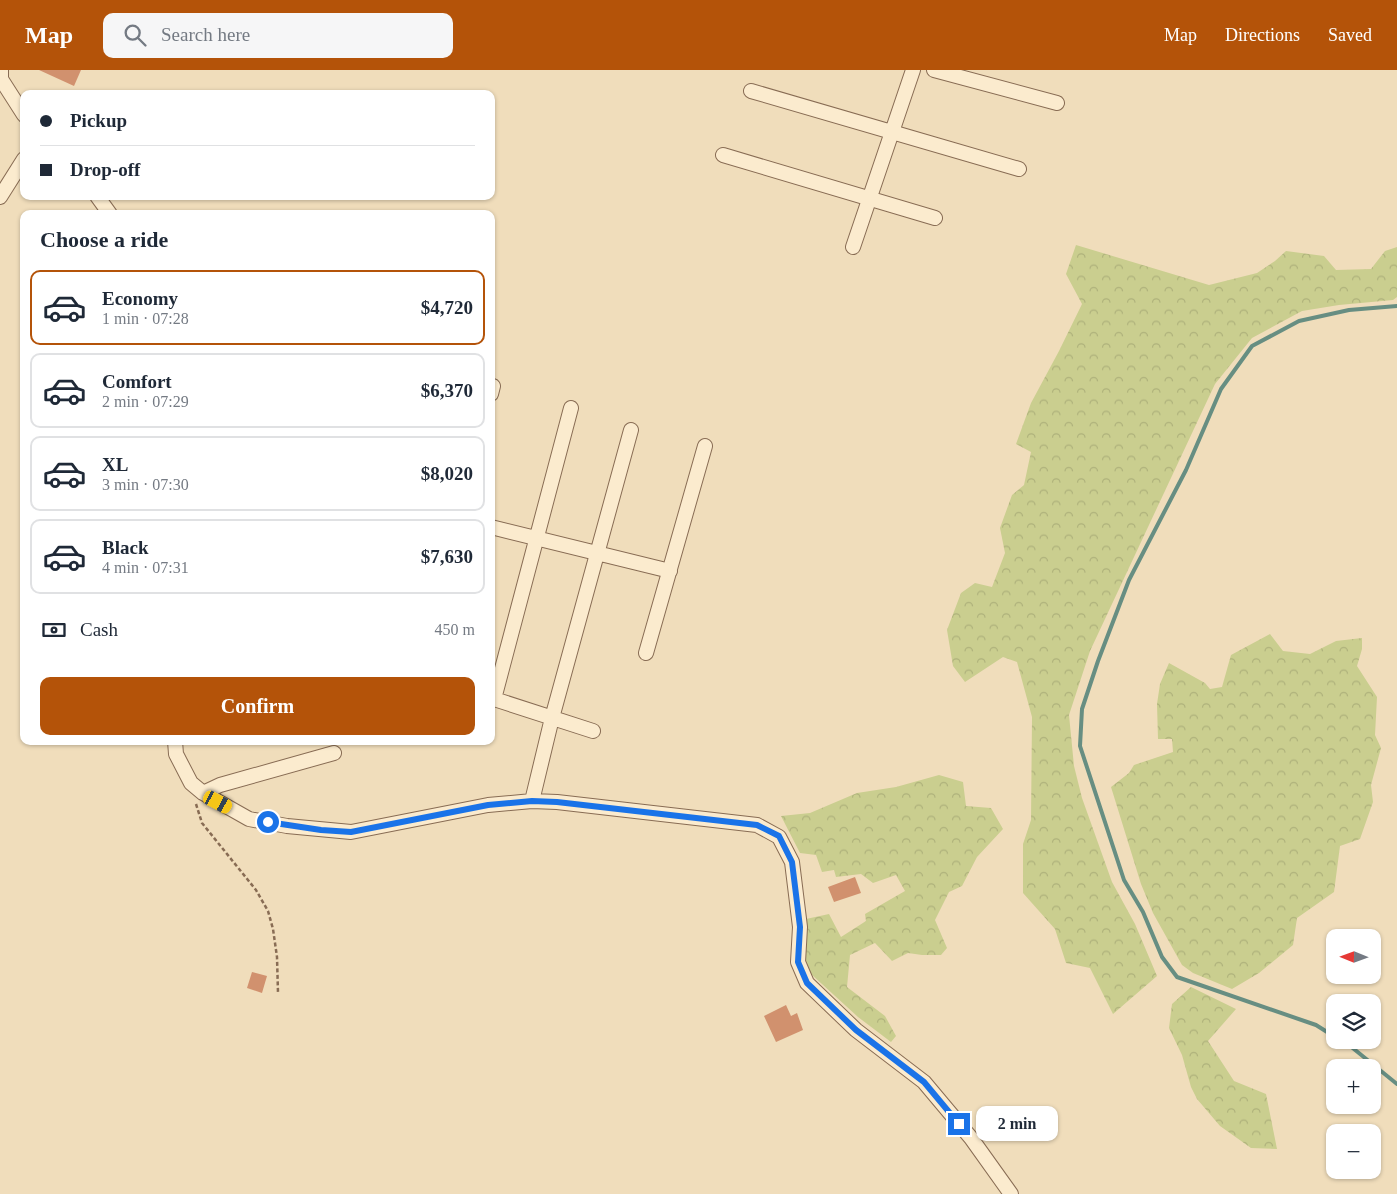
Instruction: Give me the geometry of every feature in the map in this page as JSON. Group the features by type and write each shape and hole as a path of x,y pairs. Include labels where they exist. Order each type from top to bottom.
{"street":[{"path":"1,70 2,79 20,108"},
{"path":"853,247 913,70"},
{"path":"934,70 1057,102"},
{"path":"752,91 1019,169"},
{"path":"723,155 935,218"},
{"path":"0,197 20,165"},
{"path":"495,695 571,408"},
{"path":"532,801 552,718 631,430"},
{"path":"646,653 705,446"},
{"path":"495,529 670,571"},
{"path":"495,699 594,731"},
{"path":"175,745 176,754 191,783 203,794 249,819 287,826 351,832 488,805 532,801 557,802 757,825 779,836 792,862 800,927 798,962 807,983 856,1030 924,1082 971,1138 1011,1194"},
{"path":"203,794 220,784 334,753"}],"path":[{"path":"191,783 202,823 256,890 268,911 273,929 278,992"}],"green space":[{"path":"1076,245 1209,285 1257,273 1286,251 1324,256 1336,270 1371,269 1385,251 1397,247 1397,297 1393,300 1339,305 1302,311 1252,338 1215,384 1090,651 1069,715 1074,766 1082,798 1112,882 1135,924 1157,976 1113,1014 1090,968 1066,963 1055,929 1023,893 1023,844 1031,820 1032,717 1017,662 1003,657 965,682 953,666 947,630 961,593 975,583 992,587 1005,553 1000,528 1012,495 1024,485 1031,452 1016,444 1031,403 1082,304 1066,274"},
{"path":"1270,634 1283,651 1310,654 1336,641 1362,638 1362,649 1357,666 1377,697 1375,735 1381,748 1371,785 1373,802 1360,839 1340,846 1334,892 1297,918 1293,945 1259,973 1232,989 1193,973 1182,965 1153,913 1141,884 1111,787 1129,773 1134,765 1173,752 1172,739 1158,739 1157,704 1160,684 1169,663 1205,683 1210,689 1222,687 1231,655"},
{"path":"939,775 963,782 966,806 991,808 1003,829 977,857 962,886 949,892 935,920 947,948 941,955 908,953 892,961 875,943 850,955 847,987 885,1016 896,1036 891,1042 858,1017 811,974 803,952 806,919 829,914 841,937 866,921 865,914 905,891 896,875 873,883 861,874 836,877 834,870 822,872 816,855 800,853 781,816 810,813 857,793 896,787"},
{"path":"1191,987 1236,1009 1208,1041 1234,1081 1266,1094 1277,1149 1251,1148 1220,1126 1197,1099 1191,1087 1182,1055 1169,1028 1172,1004"}],"building":[{"path":"39,70 81,70 74,86"},
{"path":"855,877 861,893 834,902 828,887"},
{"path":"252,972 267,976 262,993 247,988"},
{"path":"786,1005 791,1016 797,1013 803,1030 776,1042 764,1016"}],"waterway":[{"path":"1326,1031 1316,1025 1177,977 1162,957 1143,912 1124,880 1080,746 1082,709 1129,580 1186,470 1221,389 1252,346 1299,321 1349,310 1397,306"},
{"path":"1354,1049 1397,1084"}],"route":[{"path":"268,822 287,826 351,832 488,805 532,801 557,802 757,825 779,836 792,862 800,927 798,962 807,983 856,1030 924,1082 959,1124"}]}
